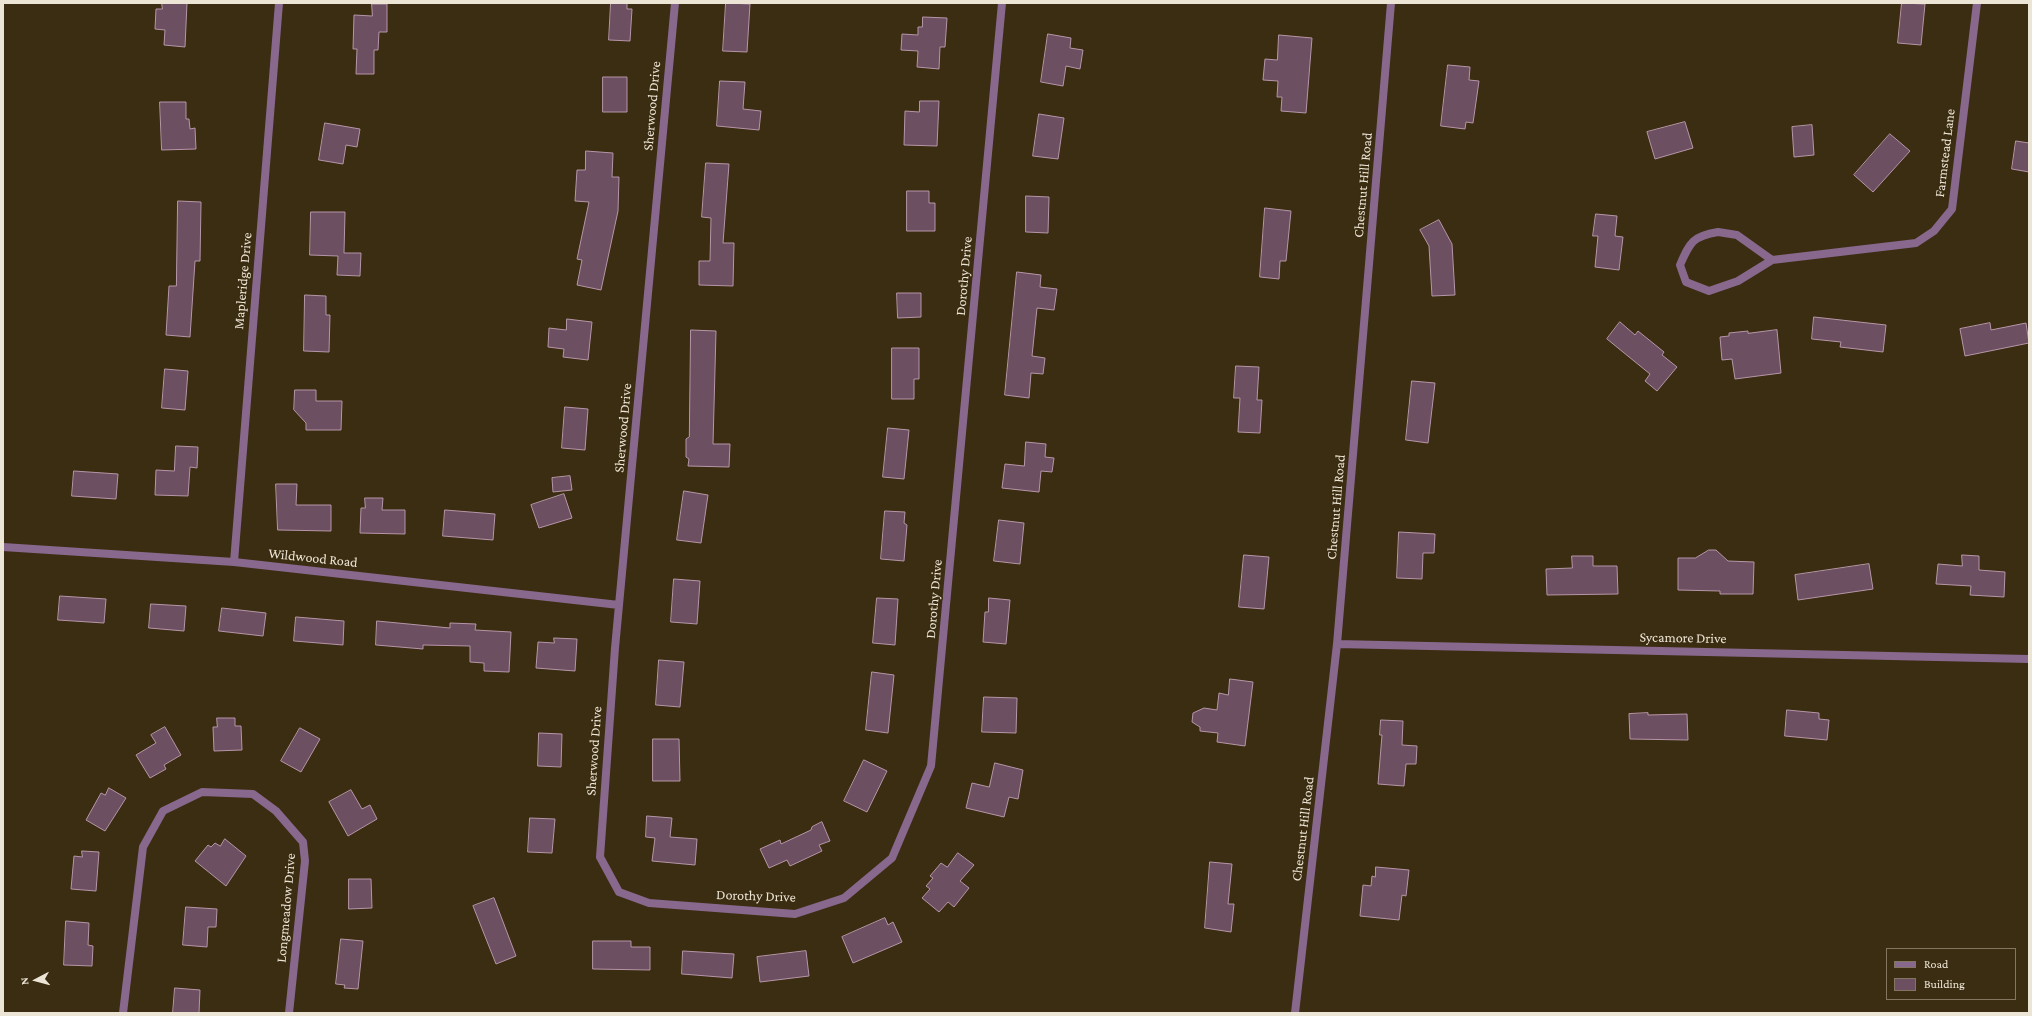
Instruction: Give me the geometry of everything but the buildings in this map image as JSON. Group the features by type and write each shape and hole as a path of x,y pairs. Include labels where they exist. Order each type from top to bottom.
{"street":[{"name":"Mapleridge Drive","path":"234,562 279,3"},
{"name":"Sherwood Drive","path":"600,857 619,606 675,3"},
{"name":"Dorothy Drive","path":"600,857 619,892 649,903 795,914 844,898 892,858 931,766 1002,3"},
{"name":"Chestnut Hill Road","path":"1295,1013 1337,644 1391,3"},
{"name":"Farmstead Lane","path":"1772,260 1737,235 1718,232 1702,235 1687,248 1680,265 1686,282 1709,291 1738,281 1772,260 1916,243 1934,231 1952,209 1977,3"},
{"name":"Wildwood Road","path":"3,547 234,562 619,606"},
{"name":"Sycamore Drive","path":"1337,644 2029,659"},
{"name":"Longmeadow Drive","path":"123,1013 143,847 163,811 202,792 253,794 276,811 303,842 305,861 289,1013"}]}
